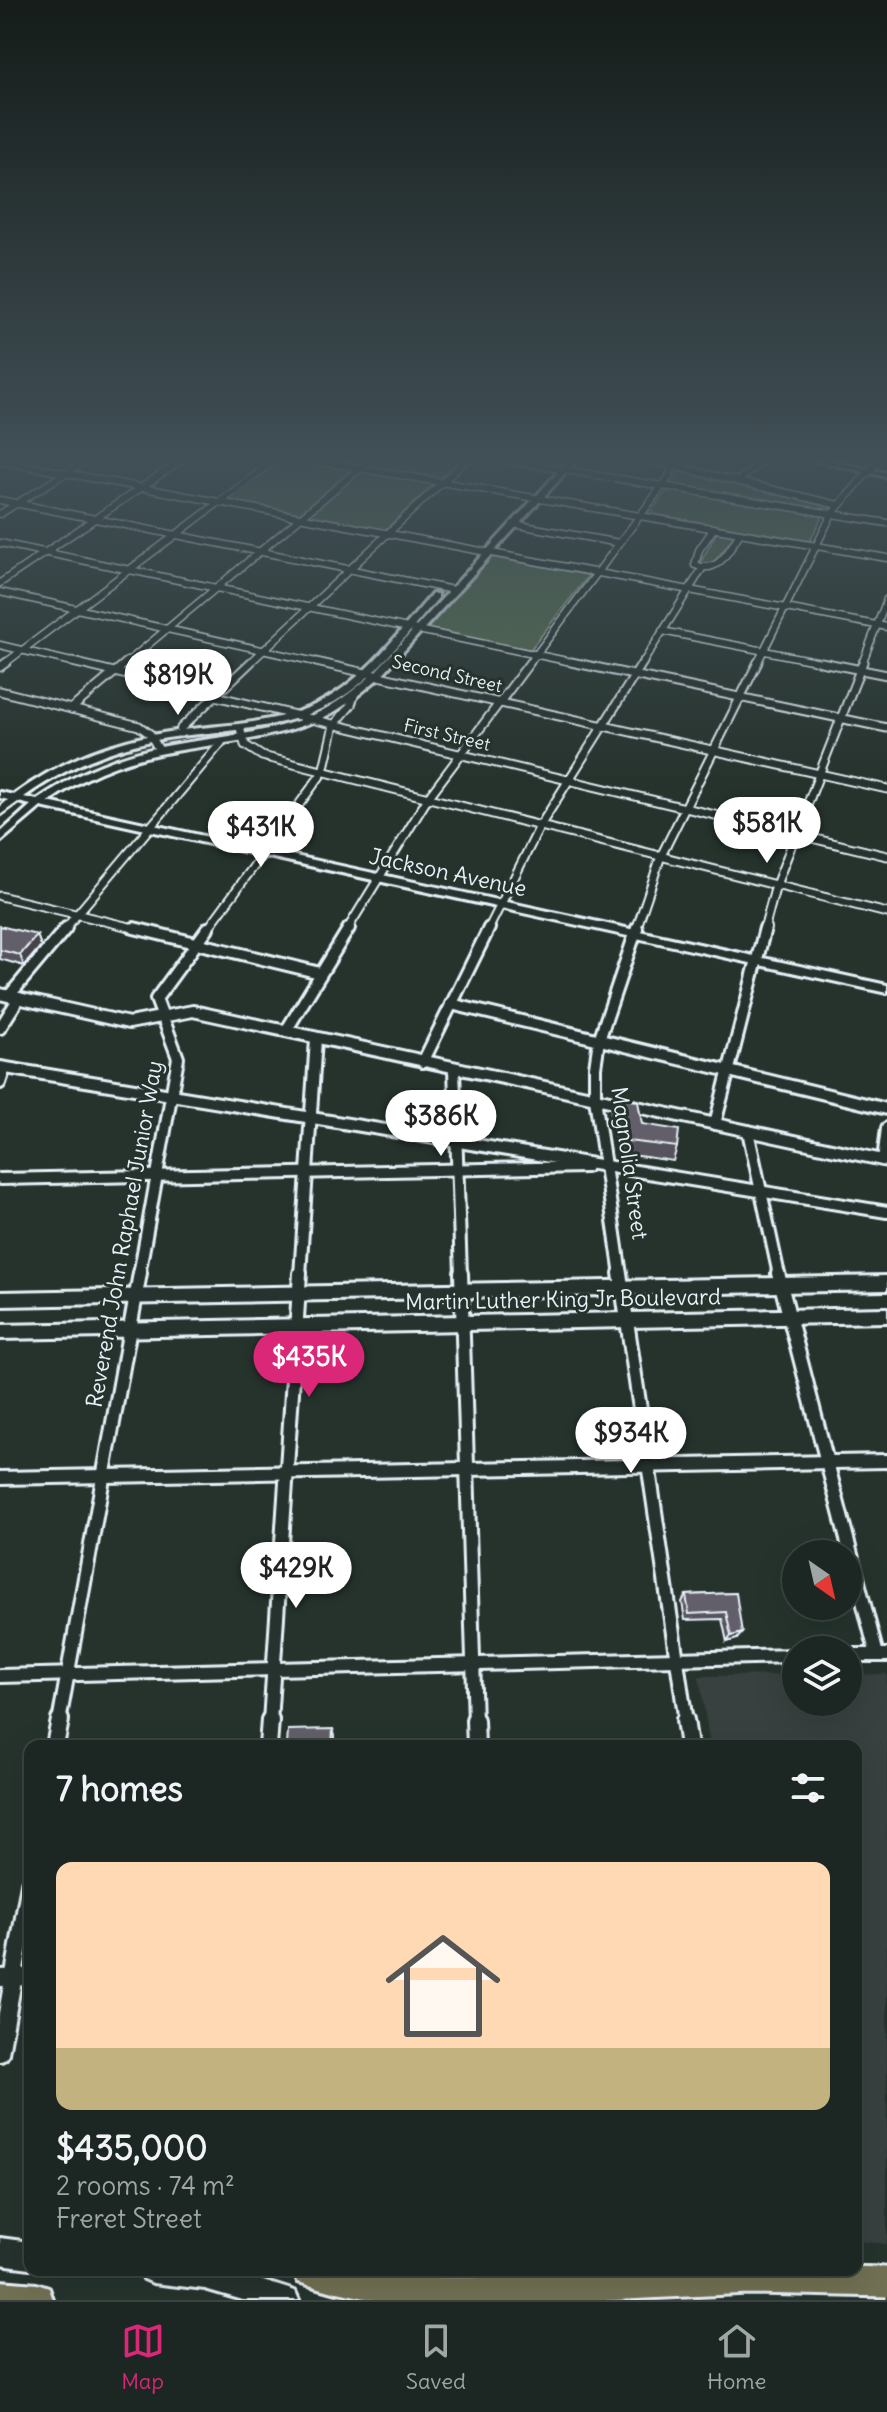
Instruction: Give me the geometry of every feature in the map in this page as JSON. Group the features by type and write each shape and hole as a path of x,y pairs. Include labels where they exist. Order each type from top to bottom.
{"highway":[{"path":"332,2276 405,2292 485,2292 748,2279 887,2282"},
{"path":"0,2297 37,2300"}],"street":[{"path":"0,583 26,565"},
{"path":"107,565 887,728"},
{"path":"0,667 135,565"},
{"path":"71,709 245,565"},
{"path":"330,565 453,590"},
{"path":"180,733 181,728 261,650 353,565"},
{"path":"0,839 37,803 87,773 118,760 159,750 221,743 334,698 364,673 467,565"},
{"path":"0,812 49,775 71,764 152,738 180,733 242,734 314,720 354,696 377,675 471,565"},
{"path":"561,565 882,626"},
{"path":"286,1031 428,798 603,565"},
{"path":"696,565 702,569 716,565"},
{"name":"Magnolia Street","path":"688,1740 595,1098 599,1040 661,856 806,565"},
{"path":"423,1062 540,826 702,569"},
{"name":"Second Street","path":"0,592 887,789"},
{"path":"715,1124 776,885 859,670 882,626 887,599"},
{"path":"662,631 887,675"},
{"name":"First Street","path":"0,645 887,856"},
{"path":"0,691 139,726 159,750"},
{"path":"161,1018 156,1005 158,993 323,772 334,725 351,705 354,696"},
{"path":"242,734 255,754 887,913"},
{"path":"0,1028 9,996 221,743"},
{"name":"Jackson Avenue","path":"0,795 887,989"},
{"path":"0,896 320,973"},
{"path":"9,996 129,1023 193,1011 885,1160 887,1128"},
{"path":"451,1004 887,1109"},
{"name":"Reverend John Raphael Junior Way","path":"56,1740 172,1095 178,1051 161,1018"},
{"path":"268,1740 316,1039"},
{"path":"0,1083 2,1068 887,1212"},
{"path":"454,1069 476,1740"},
{"path":"748,1131 781,1285 882,1655"},
{"path":"0,1179 550,1170 605,1165"},
{"name":"Martin Luther King Jr Boulevard","path":"0,1299 887,1283"},
{"name":"Martin Luther King Jr Boulevard","path":"0,1332 887,1315"},
{"path":"0,1478 887,1461"},
{"path":"0,1676 782,1656"},
{"path":"0,2053 24,1919"},
{"path":"0,2251 24,2254"},
{"path":"205,2276 286,2300"},
{"path":"770,2276 774,2300"}],"shaded area":[{"path":"887,1674 887,2244 862,2242 862,1740 709,1740 699,1676 782,1675 782,1716 862,1716 862,1675"}],"green space":[{"path":"484,565 537,565 589,575 530,650 427,629"}],"building":[{"path":"0,926 37,935 20,955 0,950"},
{"path":"614,1098 638,1101 642,1124 679,1130 677,1147 620,1140"},
{"path":"736,1593 742,1633 731,1636 726,1612 689,1614 686,1595"},
{"path":"333,1729 332,1740 287,1740 288,1730"}]}
